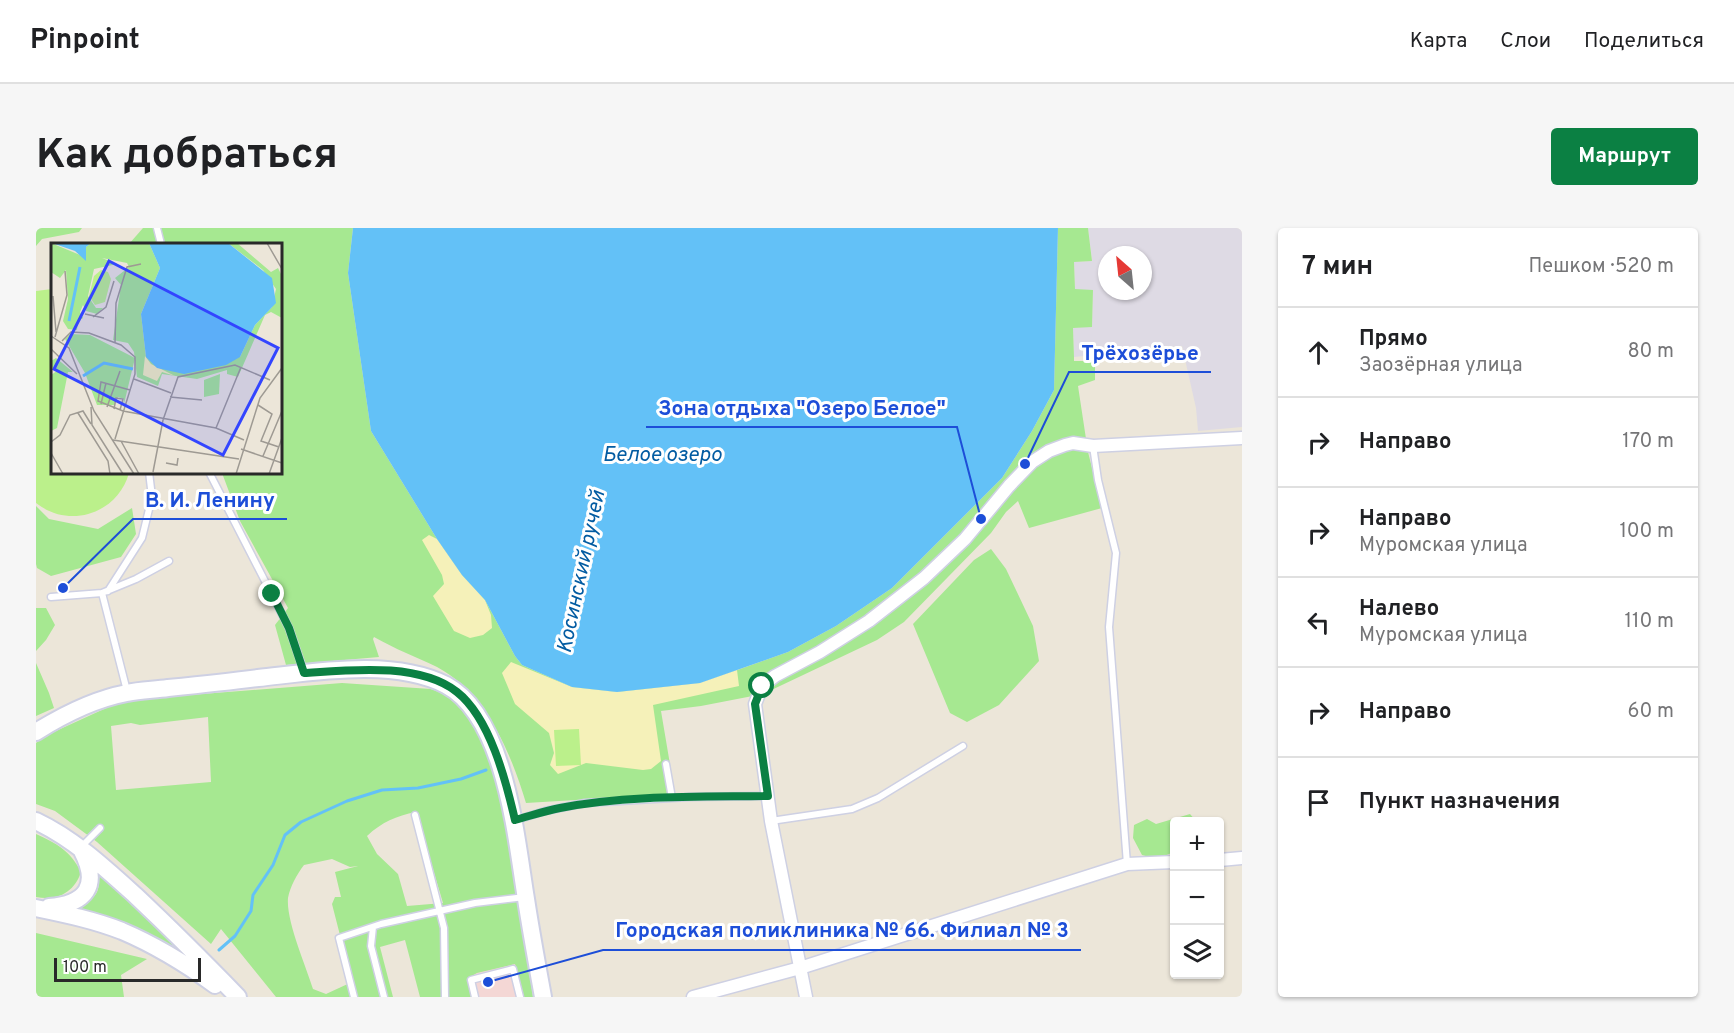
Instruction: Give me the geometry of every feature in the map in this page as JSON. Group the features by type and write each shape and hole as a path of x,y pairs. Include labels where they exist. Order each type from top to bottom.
{"street":[{"path":"806,997 771,821 755,704 762,686 869,621 924,578 965,540 1032,462 1048,451 1073,443 1093,446 1242,438"},
{"path":"36,732 80,709 127,693 304,673 345,670 398,671 432,680 458,692 474,710 488,734 509,793 543,997"},
{"path":"36,821 61,834 111,873 238,997"},
{"path":"36,908 63,906 79,898 87,890 92,878 89,865 80,848"},
{"path":"1224,860 1242,858"},
{"path":"693,997 800,968 1127,864 1170,862"},
{"path":"36,908 81,918 138,938 191,968 232,997"}],"lane":[{"path":"156,228 161,243"},
{"path":"1093,446 1098,480 1116,553 1109,627 1127,864"},
{"path":"127,693 105,592 142,538 152,497 149,474"},
{"path":"210,474 289,628 304,673"},
{"path":"51,597 105,592 136,579 169,561"},
{"path":"771,821 852,809 878,798 963,746"},
{"path":"666,764 672,798"},
{"path":"515,820 585,803 768,796"},
{"path":"415,815 444,928 445,997"},
{"path":"80,848 100,828"},
{"path":"354,997 339,938 373,927 475,903 525,897"},
{"path":"373,927 371,946 384,997"},
{"path":"475,997 471,980 513,969 520,997"}],"shaded area":[{"path":"1088,228 1242,228 1242,427 1198,431 1196,408 1182,346 1074,357 1073,328 1092,326 1093,290 1075,290 1074,262 1092,261"},
{"path":"491,949 522,957 528,997 450,997 481,951"}],"green space":[{"path":"36,228 82,228 79,232 42,239 36,246"},
{"path":"143,228 353,228 348,273 371,431 437,539 462,575 485,600 522,665 572,687 617,692 701,683 788,652 836,626 892,588 1002,478 1032,431 1054,390 1058,228 1088,228 1092,261 1074,262 1075,289 1093,290 1092,327 1073,328 1074,361 1095,361 1095,380 1078,386 1088,452 1102,508 1029,528 1018,501 1006,512 991,533 904,622 877,640 763,694 661,711 675,794 526,803 513,764 483,708 454,678 437,667 374,637 379,657 286,665 275,625 288,608 240,521 222,474 282,474 282,243 130,243"},
{"path":"51,289 51,474 129,474 115,498 104,507 91,513 77,516 63,515 49,511 36,503 36,291"},
{"path":"36,506 49,519 98,529 132,508 136,534 121,557 51,576 37,568 36,564"},
{"path":"991,549 1006,569 1033,626 1039,661 999,705 967,722 950,713 913,624 974,560"},
{"path":"36,608 46,608 55,625 36,651"},
{"path":"36,663 54,708 36,716"},
{"path":"342,683 431,689 460,700 491,754 511,844 533,997 523,997 515,964 477,973 468,978 473,997 420,997 405,940 380,947 393,997 276,997 221,929 211,944 97,842 55,811 36,804 36,743 45,736 115,704 139,699","holes":["208,717 211,782 116,790 111,726","416,812 443,903 407,906 398,874 377,854 367,836 384,823","332,859 350,867 358,866 335,872 341,897 335,897 332,904 352,982 326,994 313,989 288,908 289,894 304,865"]},
{"path":"579,729 581,765 556,766 554,730"},
{"path":"1147,819 1156,824 1170,820 1170,854 1157,859 1142,855 1133,838 1134,825"},
{"path":"36,834 62,848 81,872 74,885 64,894 51,898 36,897"},
{"path":"97,871 182,952 129,926 71,909 95,896 99,886"},
{"path":"36,933 147,959 121,975 124,997 36,997"}],"sand":[{"path":"429,535 437,539 462,575 485,600 491,615 492,628 483,635 470,638 454,631 433,596 444,584 442,575 422,540"},
{"path":"511,662 572,687 617,692 700,683 737,670 739,686 653,705 661,761 651,769 586,763 558,774 550,765 554,753 549,733 515,704 502,673"}],"water":[{"name":"Белое озеро","path":"353,228 1058,228 1054,390 1032,431 1002,478 892,588 836,626 788,652 700,683 617,692 572,687 522,665 485,600 462,575 437,539 371,431 348,273"}],"waterway":[{"name":"Косинский ручей","path":"219,950 235,936 251,911 253,895 273,865 285,835 301,822 347,801 382,790 418,788 461,779 486,770"}],"place":[{"name":"Трёхозёрье","path":"1025,464"},
{"name":"Зона отдыха \"Озеро Белое\"","path":"981,519"},
{"name":"В. И. Ленину","path":"63,588"},
{"name":"Городская поликлиника № 66. Филиал № 3","path":"488,982"}],"route":[{"path":"272,594 289,628 304,673 345,670 398,671 422,676 458,692 474,710 488,734 509,793 515,820 585,803 689,797 768,796 755,704 762,686"}]}
